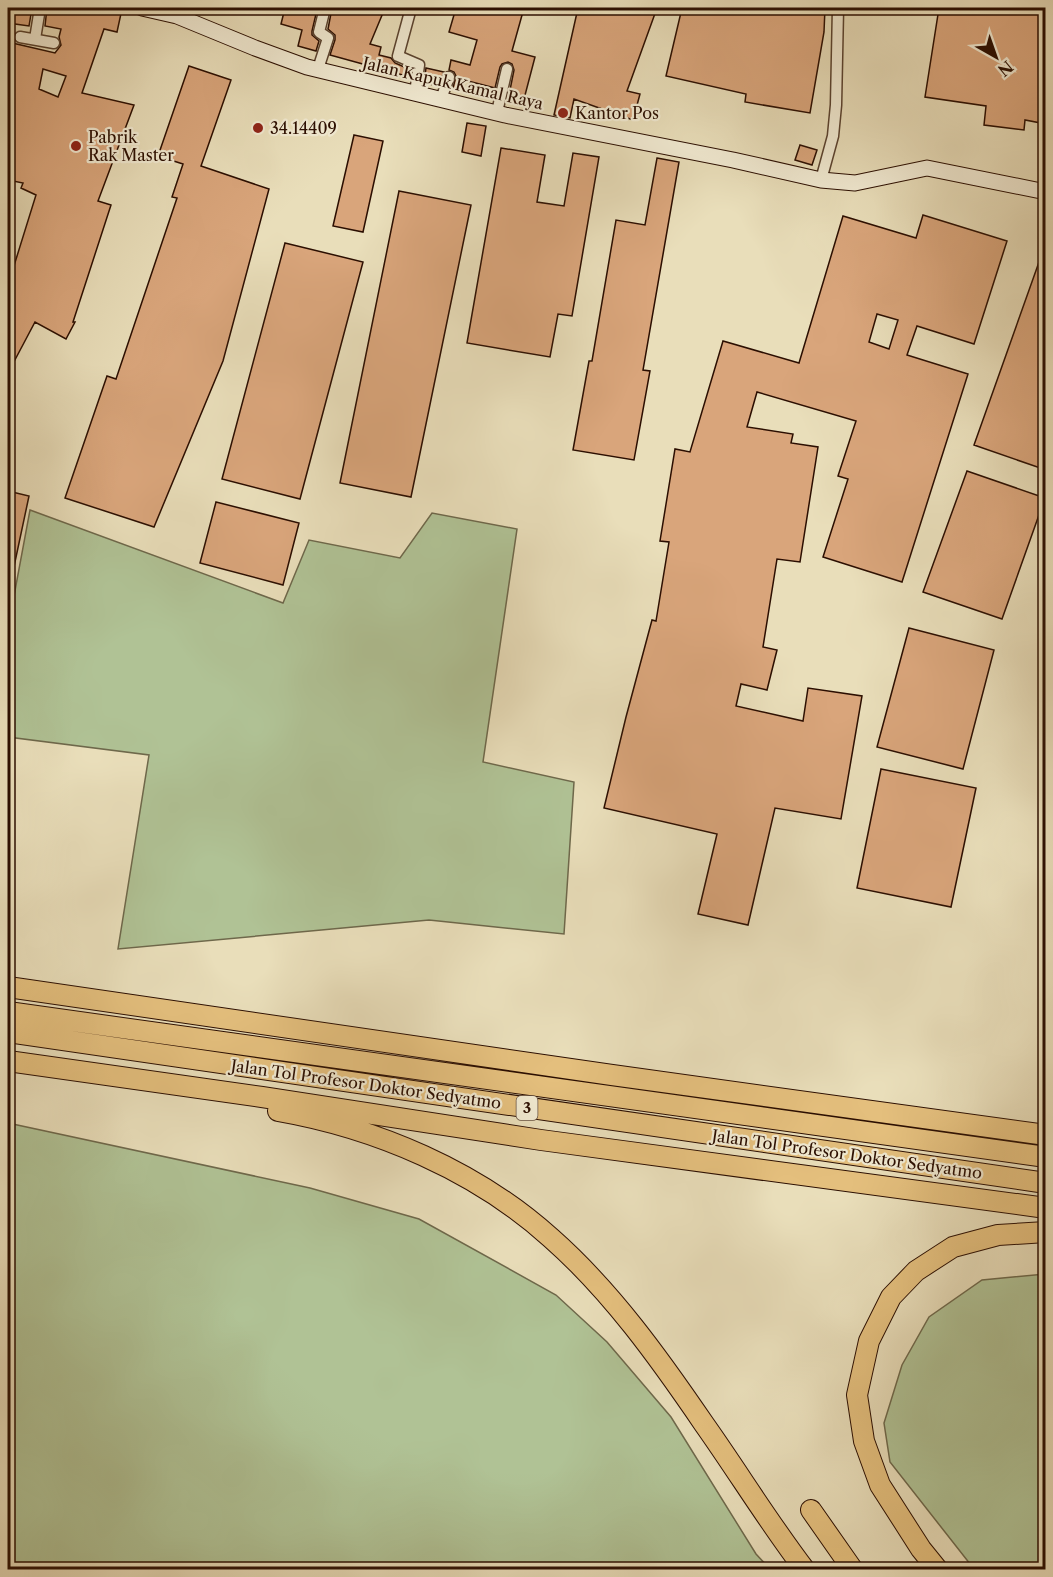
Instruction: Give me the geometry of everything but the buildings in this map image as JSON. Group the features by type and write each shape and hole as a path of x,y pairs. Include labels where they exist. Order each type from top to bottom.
{"highway":[{"path":"8,987 1046,1135"},
{"name":"Jalan Tol Profesor Doktor Sedyatmo","path":"8,1012 1046,1157"},
{"name":"Jalan Tol Profesor Doktor Sedyatmo","path":"8,1032 1046,1183"},
{"name":"Jalan Tol Profesor Doktor Sedyatmo","path":"8,1060 541,1140 1046,1208"},
{"path":"8,1066 288,1113 335,1124 386,1140 428,1158 470,1180 514,1208 567,1253 619,1310 697,1413 772,1525 805,1569"},
{"path":"938,1569 921,1549 880,1485 864,1441 857,1395 869,1341 891,1297 916,1271 953,1247 998,1236 1046,1233"},
{"path":"811,1510 853,1569"}],"main road":[{"name":"Jalan Kapuk Kamal Raya","path":"142,8 177,16 288,61 318,69 497,112 821,180 855,183 927,168 1046,192"}],"street":[{"path":"35,39 40,8"},
{"path":"318,69 328,38 319,32 325,8"},
{"path":"411,8 398,56 420,65 415,93"},
{"path":"821,180 833,136 838,8"},
{"path":"20,37 54,43"},
{"path":"497,112 507,69"},
{"path":"441,99 449,77"}],"green space":[{"path":"30,510 283,603 309,540 400,558 432,513 517,529 483,762 574,782 564,934 429,920 118,949 149,755 8,737 8,628"},
{"path":"8,1123 310,1188 419,1219 556,1295 607,1342 671,1417 756,1554 770,1569 8,1569"},
{"path":"1045,1274 1045,1569 974,1569 890,1462 884,1423 902,1365 929,1317 982,1280"}],"place":[{"name":"Kantor Pos","path":"563,113"},
{"name":"34.14409","path":"258,128"},
{"name":"Pabrik Rak Master","path":"76,146"}]}
